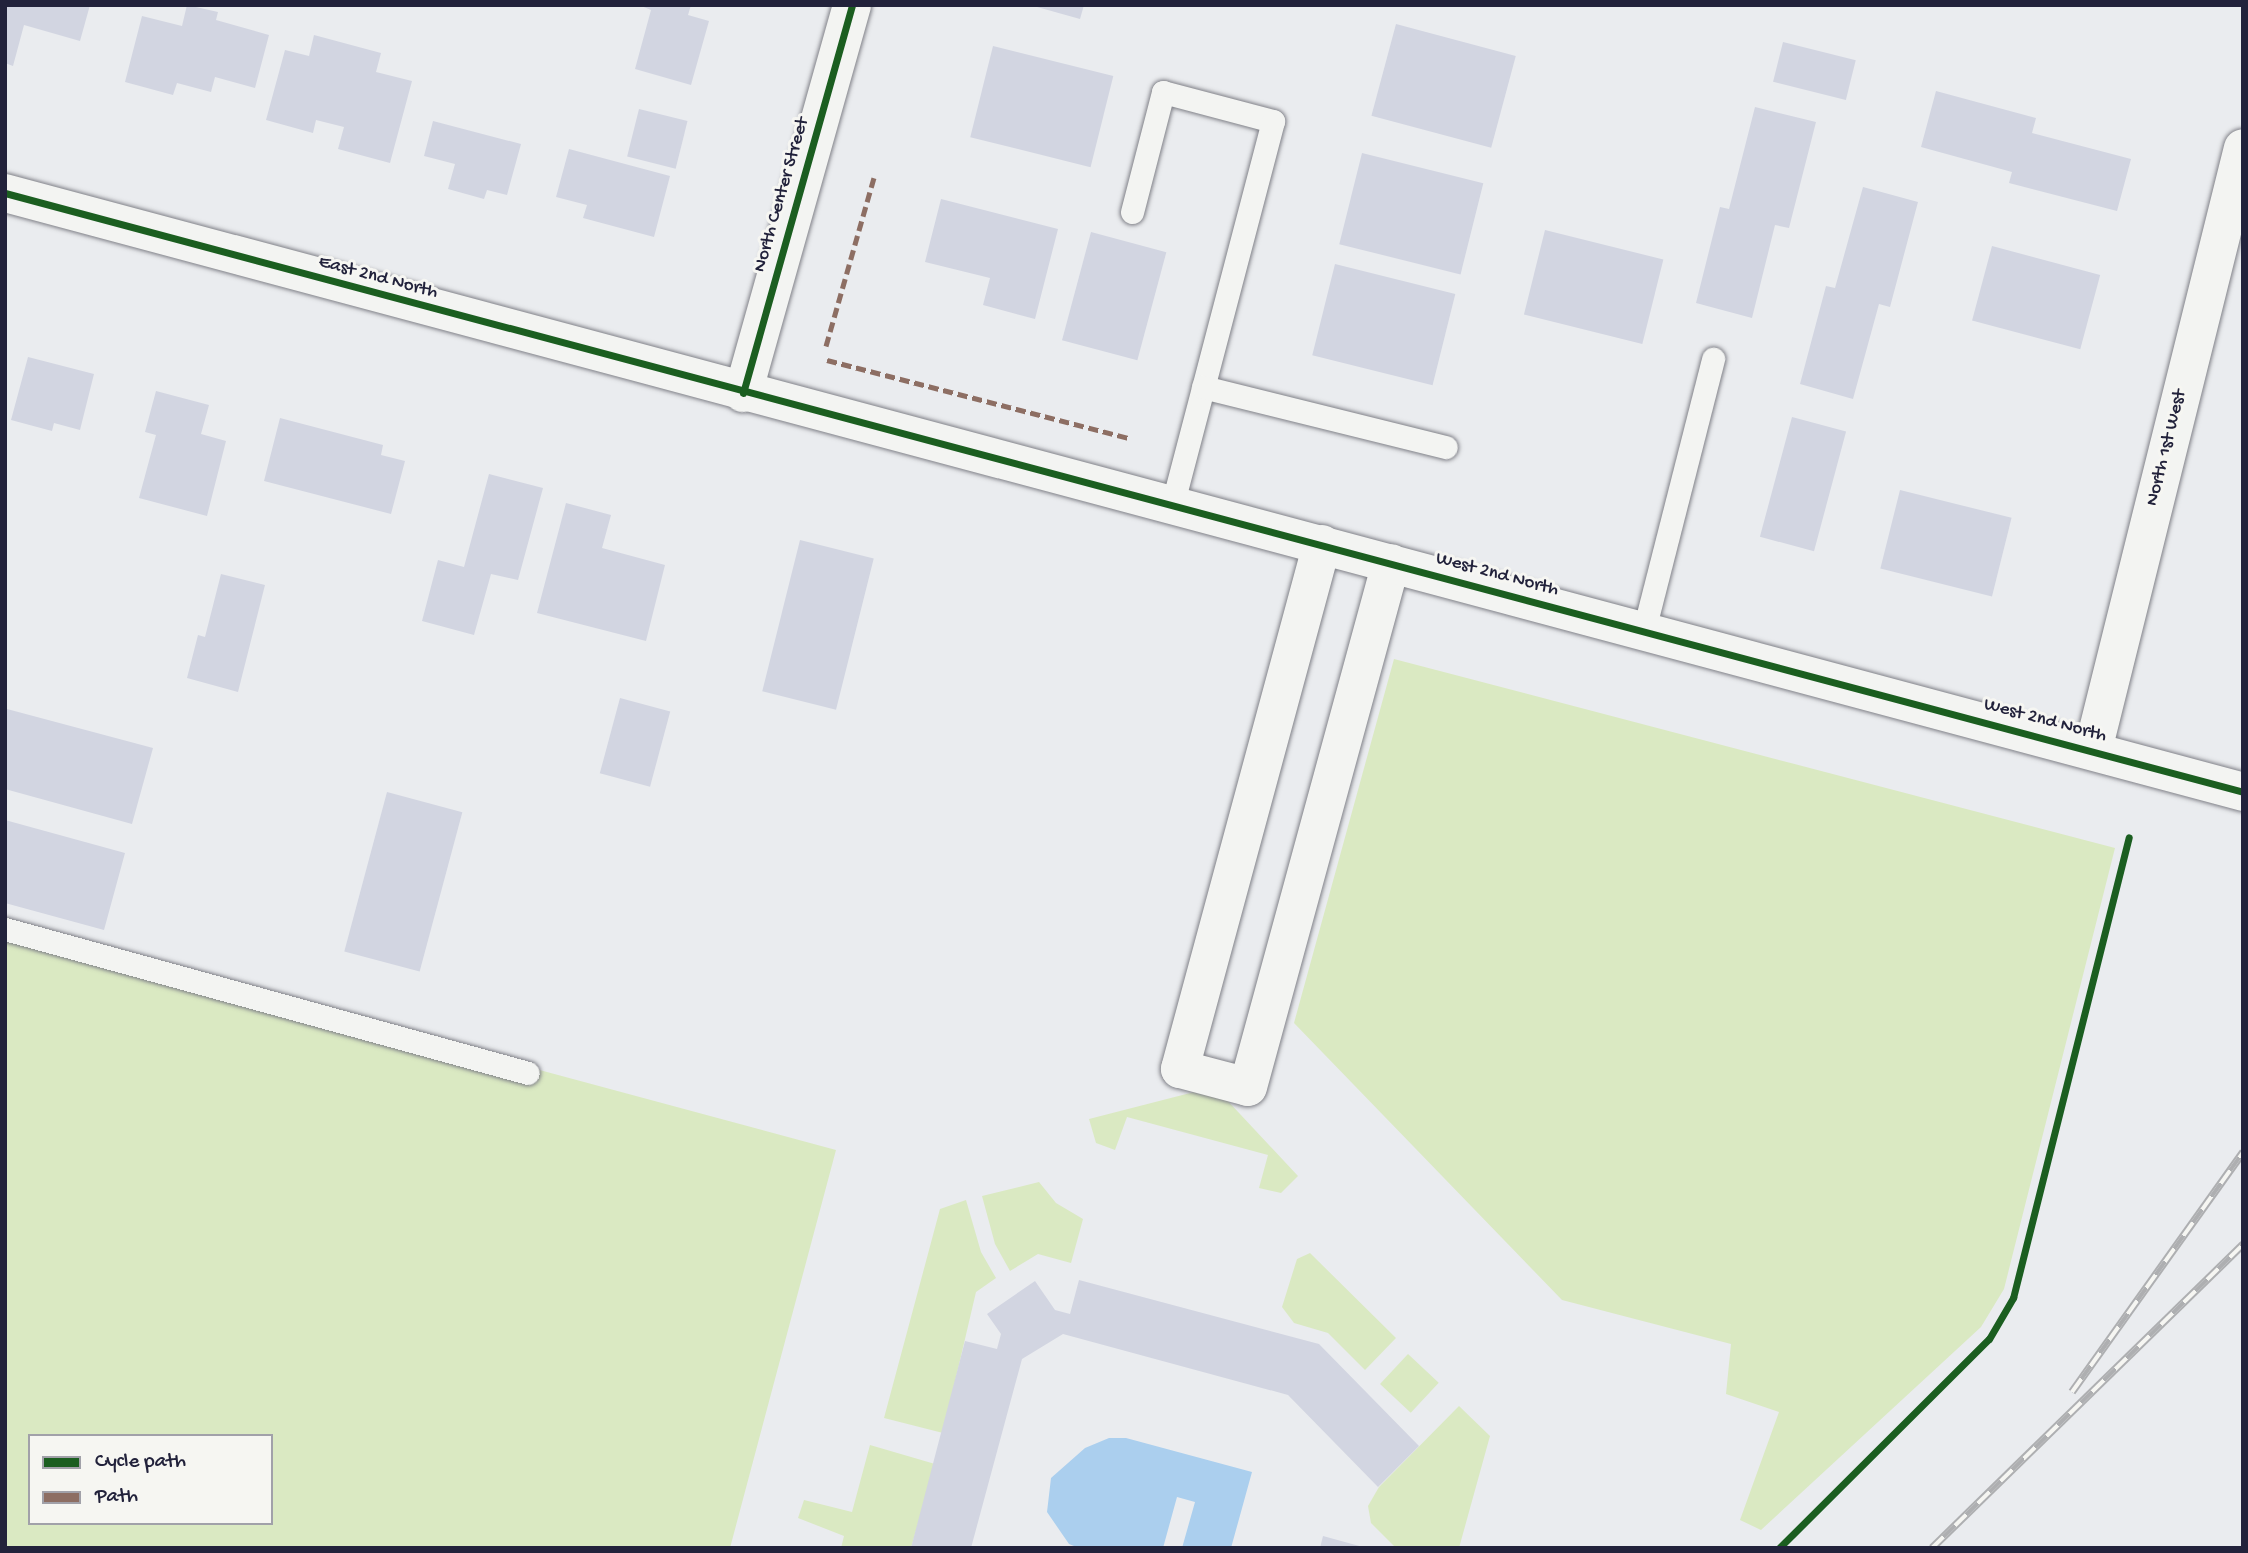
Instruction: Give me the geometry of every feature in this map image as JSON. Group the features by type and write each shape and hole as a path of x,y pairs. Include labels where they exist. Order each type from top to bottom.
{"street":[{"name":"North Center Street","path":"743,393 852,5"},
{"name":"North 1st West","path":"2093,750 2243,148"},
{"name":"East 2nd North","path":"5,193 743,393"},
{"name":"West 2nd North","path":"743,393 1322,544 2243,792"},
{"path":"1322,544 1180,1069 1248,1087 1391,563"}],"lane":[{"path":"1132,212 1163,92 1273,121 1172,506"},
{"path":"1644,630 1713,359"},
{"path":"1203,387 1446,447"},
{"path":"5,929 528,1073"}],"green space":[{"path":"1394,659 2115,848 2004,1289 1981,1327 1761,1530 1740,1520 1779,1412 1726,1394 1731,1344 1562,1300 1294,1023"},
{"path":"5,926 836,1150 730,1548 5,1548"},
{"path":"1198,1091 1226,1099 1298,1176 1281,1193 1259,1188 1268,1155 1127,1117 1115,1150 1096,1143 1089,1119"},
{"path":"1039,1182 1056,1203 1083,1219 1071,1263 1038,1254 1010,1271 995,1244 982,1196"},
{"path":"966,1200 981,1252 996,1278 976,1292 943,1433 884,1418 940,1209"},
{"path":"1310,1253 1396,1338 1365,1370 1328,1333 1294,1323 1282,1307 1297,1259"},
{"path":"1408,1354 1439,1383 1411,1413 1380,1384"},
{"path":"1459,1406 1490,1436 1459,1548 1396,1548 1371,1523 1368,1506 1379,1487"},
{"path":"870,1445 935,1464 911,1548 841,1548 844,1536 798,1518 804,1500 852,1512"}],"water":[{"path":"1109,1438 1126,1438 1252,1472 1231,1548 1182,1548 1195,1502 1177,1497 1163,1548 1079,1548 1069,1544 1047,1512 1051,1478 1085,1448"}],"building":[{"path":"5,5 90,5 80,41 24,25 13,66 5,63"},
{"path":"187,5 218,12 216,20 269,35 255,88 215,77 211,92 177,83 173,95 125,82 142,16 182,26"},
{"path":"639,5 691,5 688,15 709,21 691,85 635,69 651,10"},
{"path":"1030,5 1084,5 1080,19"},
{"path":"1396,24 1516,56 1491,148 1371,116"},
{"path":"314,35 381,53 376,72 412,81 390,163 338,149 344,127 316,120 313,133 266,120 285,50 309,56"},
{"path":"1783,42 1856,60 1846,100 1773,82"},
{"path":"993,46 1113,76 1091,167 970,137"},
{"path":"1936,91 2036,118 2032,133 2131,159 2117,211 2009,183 2012,172 1921,147"},
{"path":"1755,107 1816,122 1789,228 1775,225 1752,318 1696,303 1720,207 1729,209"},
{"path":"639,109 688,121 676,169 627,157"},
{"path":"433,121 521,144 507,195 487,190 484,199 448,189 455,164 424,156"},
{"path":"569,149 670,176 654,237 583,218 587,205 556,197"},
{"path":"1362,153 1483,183 1461,274 1339,244"},
{"path":"1863,187 1918,202 1890,307 1879,304 1853,399 1800,384 1826,286 1835,288"},
{"path":"941,199 1058,229 1035,319 983,305 990,278 925,262"},
{"path":"1545,230 1663,260 1642,344 1524,314"},
{"path":"1091,232 1166,252 1137,360 1062,340"},
{"path":"1992,246 2100,275 2080,349 1972,320"},
{"path":"1335,264 1455,294 1433,385 1312,355"},
{"path":"28,357 94,374 80,430 54,423 52,431 11,420"},
{"path":"156,391 209,405 201,434 226,441 207,516 139,498 156,435 145,432"},
{"path":"1792,417 1846,431 1814,551 1760,537"},
{"path":"280,418 383,445 381,455 405,461 391,514 264,481"},
{"path":"489,474 543,488 518,580 491,574 474,635 422,621 438,560 464,567"},
{"path":"1900,490 2012,518 1992,596 1880,569"},
{"path":"566,503 611,515 602,548 665,565 646,641 537,613"},
{"path":"800,540 874,558 836,710 762,691"},
{"path":"221,574 265,585 238,692 187,678 198,635 205,637"},
{"path":"620,698 670,711 650,787 600,773"},
{"path":"7,709 153,748 132,824 5,789"},
{"path":"387,792 462,812 420,972 344,951"},
{"path":"5,820 125,853 104,930 5,903"},
{"path":"1079,1280 1319,1344 1419,1446 1378,1487 1288,1395 1063,1334 1022,1359 971,1548 911,1548 965,1341 997,1349 1001,1334 987,1314 1035,1281 1055,1310 1070,1314"},
{"path":"1323,1536 1363,1547 1320,1548"}],"railway":[{"path":"2072,1392 2243,1152"},
{"path":"1932,1548 2243,1244"}],"marked path":[{"path":"826,346 874,178"},
{"path":"827,360 1128,438"}],"cycle path":[{"path":"743,393 852,5"},
{"path":"5,193 2243,792"},
{"path":"1779,1548 1989,1339 2013,1298 2129,837"}]}
